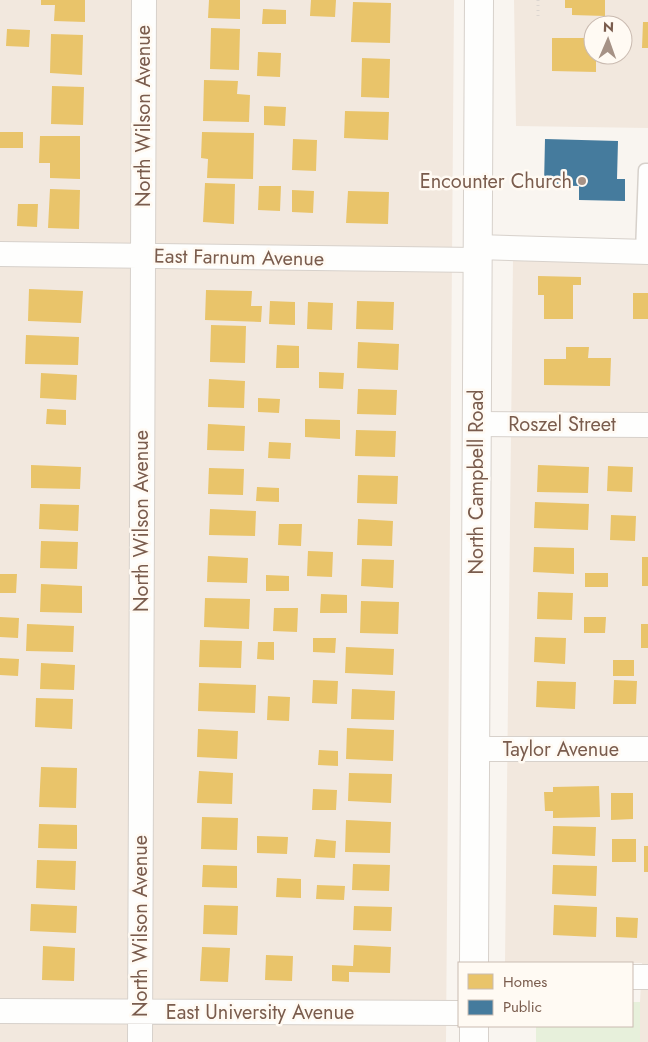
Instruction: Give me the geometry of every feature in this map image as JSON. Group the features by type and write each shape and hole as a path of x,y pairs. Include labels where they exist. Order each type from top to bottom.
{"street":[{"name":"North Wilson Avenue","path":"140,1042 144,0"},
{"name":"North Campbell Road","path":"474,962 479,0"},
{"name":"East Farnum Avenue","path":"0,254 142,256 645,252"},
{"name":"Roszel Street","path":"476,424 648,425"},
{"name":"Taylor Avenue","path":"475,749 648,749"},
{"path":"633,977 648,977"},
{"name":"East University Avenue","path":"0,1010 458,1013"},
{"path":"474,1027 474,1042"}],"lane":[{"path":"645,252 645,170 648,170"}],"path":[{"path":"538,0 538,20"}],"shaded area":[{"path":"0,0 454,0 446,1042 0,1042"},
{"path":"514,0 648,0 648,128 516,126"},
{"path":"513,260 648,263 648,1042 640,1042 642,963 505,962"}],"green space":[{"path":"633,1002 640,1002 640,1042 536,1042 536,1027 633,1027"}],"building: Homes":[{"path":"41,0 85,0 85,22 54,21 55,5 41,5"},
{"path":"209,0 240,0 240,19 208,18"},
{"path":"311,0 336,0 335,17 310,16"},
{"path":"565,0 605,0 605,15 572,15 572,8 565,8"},
{"path":"353,2 391,3 390,43 351,42"},
{"path":"263,9 286,10 286,24 262,24"},
{"path":"643,22 648,22 648,48 642,48"},
{"path":"211,28 240,29 239,70 210,69"},
{"path":"7,29 30,30 29,47 6,46"},
{"path":"51,34 83,35 82,75 50,73"},
{"path":"552,38 583,38 583,65 596,65 596,72 552,71"},
{"path":"258,52 281,53 280,77 257,76"},
{"path":"362,58 390,59 389,98 361,97"},
{"path":"204,80 238,81 237,94 250,95 249,122 203,121"},
{"path":"52,86 84,87 83,125 51,124"},
{"path":"264,106 286,107 285,126 264,125"},
{"path":"345,111 389,112 388,140 344,138"},
{"path":"0,132 23,132 23,148 0,148"},
{"path":"202,132 254,133 253,179 207,178 208,159 201,158"},
{"path":"40,136 80,136 80,179 50,178 50,163 39,163"},
{"path":"293,139 317,140 316,171 292,170"},
{"path":"205,183 235,184 234,224 203,222"},
{"path":"259,186 281,186 280,211 258,210"},
{"path":"50,189 80,190 79,229 48,228"},
{"path":"292,190 314,191 313,213 292,212"},
{"path":"348,191 389,192 388,224 346,223"},
{"path":"18,204 38,204 37,227 17,226"},
{"path":"538,276 581,277 581,285 573,285 573,319 544,319 544,295 538,295"},
{"path":"29,289 83,291 81,323 28,321"},
{"path":"206,290 252,291 251,306 262,306 261,322 205,320"},
{"path":"633,293 648,293 648,319 633,319"},
{"path":"270,301 295,302 295,325 269,324"},
{"path":"357,301 394,302 393,330 356,329"},
{"path":"308,302 333,303 332,330 307,329"},
{"path":"211,325 246,326 245,363 210,362"},
{"path":"26,335 79,337 78,365 25,364"},
{"path":"358,342 399,344 398,370 357,368"},
{"path":"277,345 299,346 299,368 276,368"},
{"path":"566,347 589,347 588,358 611,358 610,386 544,385 544,359 566,359"},
{"path":"319,372 344,373 343,389 319,388"},
{"path":"41,373 77,375 76,400 40,398"},
{"path":"209,379 245,381 244,408 208,407"},
{"path":"358,389 397,390 396,415 357,414"},
{"path":"258,398 280,399 279,413 258,412"},
{"path":"47,409 66,410 66,425 46,424"},
{"path":"305,419 340,420 340,439 305,437"},
{"path":"208,424 245,426 244,451 207,450"},
{"path":"356,430 396,431 395,457 355,456"},
{"path":"269,442 291,443 290,459 268,458"},
{"path":"31,465 81,467 80,489 31,488"},
{"path":"538,465 589,467 588,493 537,492"},
{"path":"608,466 633,467 632,492 607,491"},
{"path":"209,468 244,469 243,495 208,494"},
{"path":"358,475 398,476 397,504 357,503"},
{"path":"257,487 279,488 279,502 256,501"},
{"path":"535,502 589,504 588,530 534,528"},
{"path":"40,504 79,505 78,531 39,529"},
{"path":"210,509 256,511 255,536 209,535"},
{"path":"611,515 636,516 635,541 610,540"},
{"path":"358,519 393,521 392,546 357,545"},
{"path":"279,524 302,524 301,546 278,545"},
{"path":"41,541 78,542 77,569 40,568"},
{"path":"534,547 574,548 574,574 533,572"},
{"path":"308,551 333,552 332,577 307,576"},
{"path":"208,556 248,558 247,583 207,582"},
{"path":"642,557 648,557 648,586 642,586"},
{"path":"362,559 394,560 393,588 361,586"},
{"path":"585,573 608,573 608,587 585,587"},
{"path":"0,574 17,574 16,593 0,593"},
{"path":"266,575 289,576 289,591 266,591"},
{"path":"41,584 82,586 82,613 40,612"},
{"path":"538,592 573,593 572,620 537,619"},
{"path":"321,594 347,595 347,613 320,613"},
{"path":"205,598 250,599 249,629 204,627"},
{"path":"361,601 399,602 398,634 360,633"},
{"path":"274,608 298,608 297,632 273,631"},
{"path":"0,617 19,618 18,638 0,637"},
{"path":"584,617 606,617 605,633 584,633"},
{"path":"27,624 74,626 73,652 26,651"},
{"path":"641,624 648,624 648,648 641,648"},
{"path":"535,637 566,638 565,664 534,662"},
{"path":"313,638 336,638 335,653 313,652"},
{"path":"200,640 242,641 241,668 199,667"},
{"path":"258,642 274,642 274,660 257,659"},
{"path":"346,647 394,649 393,675 345,673"},
{"path":"0,658 19,659 18,676 0,675"},
{"path":"613,660 634,660 634,676 613,676"},
{"path":"41,663 75,665 74,690 40,689"},
{"path":"313,680 338,681 337,704 312,703"},
{"path":"614,680 637,681 636,704 613,704"},
{"path":"537,681 576,682 575,709 536,707"},
{"path":"199,683 256,685 255,713 198,711"},
{"path":"352,689 395,691 394,720 351,719"},
{"path":"268,696 290,697 289,721 267,720"},
{"path":"36,698 73,699 72,729 35,727"},
{"path":"347,728 394,730 393,761 346,759"},
{"path":"198,729 238,731 237,759 197,757"},
{"path":"319,750 338,751 338,766 318,765"},
{"path":"41,767 77,768 76,808 39,807"},
{"path":"199,771 233,773 232,804 197,803"},
{"path":"349,773 392,774 391,803 348,801"},
{"path":"599,786 600,817 553,818 553,811 545,811 544,792 553,792 553,787"},
{"path":"313,789 337,790 336,810 312,810"},
{"path":"611,793 633,793 633,819 611,820"},
{"path":"202,817 238,818 237,850 201,849"},
{"path":"346,820 391,822 390,853 345,852"},
{"path":"39,824 77,825 77,849 38,848"},
{"path":"553,826 596,827 595,856 552,854"},
{"path":"257,836 288,837 287,854 257,853"},
{"path":"316,839 336,841 335,858 314,857"},
{"path":"612,839 636,839 636,862 612,862"},
{"path":"644,846 648,846 648,872 644,872"},
{"path":"37,860 76,861 75,890 36,888"},
{"path":"353,864 390,865 389,891 352,890"},
{"path":"203,865 237,866 237,888 202,887"},
{"path":"553,865 597,866 596,896 552,894"},
{"path":"277,878 301,879 301,898 276,897"},
{"path":"317,885 345,886 344,900 316,899"},
{"path":"31,904 77,906 76,933 30,931"},
{"path":"204,905 238,906 237,935 203,934"},
{"path":"554,905 597,907 596,937 553,935"},
{"path":"354,906 392,907 391,931 353,930"},
{"path":"616,917 638,918 637,938 616,937"},
{"path":"354,945 391,947 390,973 349,972 349,982 332,981 332,965 353,966"},
{"path":"43,946 75,948 74,981 42,980"},
{"path":"202,947 230,948 228,982 200,981"},
{"path":"266,955 293,956 292,981 265,980"}],"building: Public":[{"path":"545,139 618,141 617,179 625,179 625,201 579,200 579,186 544,185"}],"place":[{"name":"Encounter Church","path":"582,181"}]}
